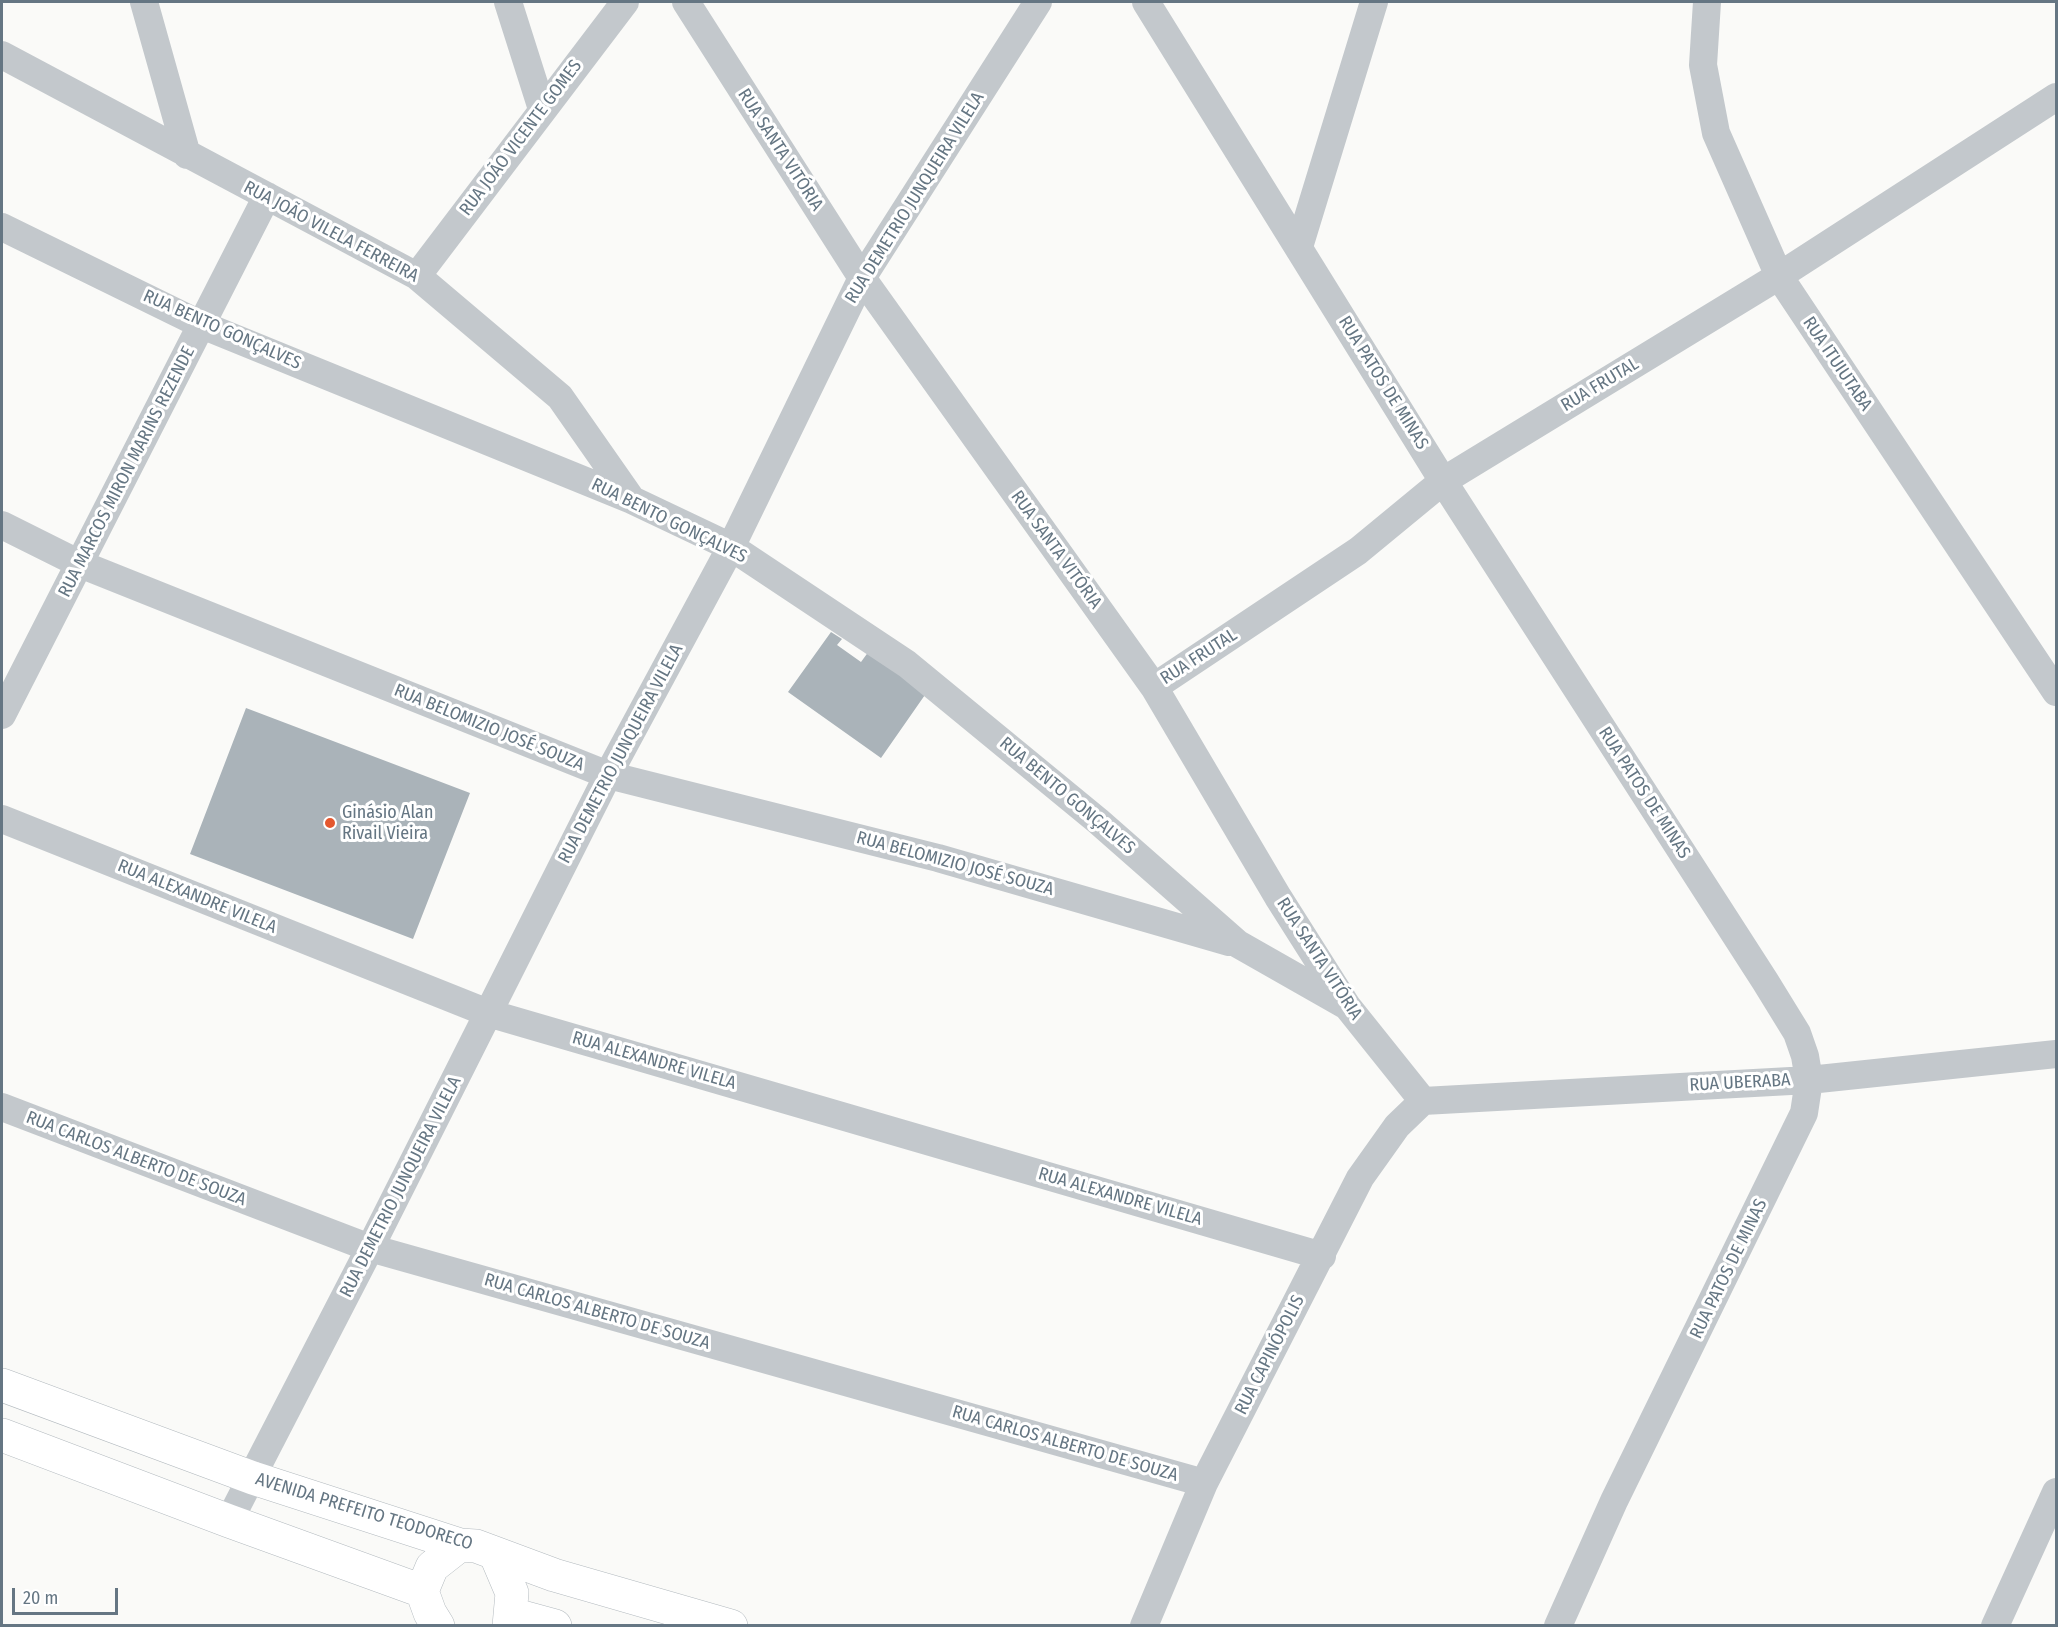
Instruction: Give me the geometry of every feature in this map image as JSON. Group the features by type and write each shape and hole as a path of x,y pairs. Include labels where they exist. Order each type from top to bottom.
{"main road":[{"name":"AVENIDA PREFEITO TEODORECO","path":"2,1385 253,1478 460,1545 476,1546 554,1575 731,1626"},
{"path":"2,1435 422,1591"},
{"path":"438,1626 430,1613 422,1591 432,1567 460,1545"},
{"path":"495,1553 512,1593 510,1620 555,1626"}],"street":[{"path":"144,2 187,155"},
{"path":"508,2 542,109"},
{"name":"RUA JOÃO VICENTE GOMES","path":"417,276 625,2"},
{"name":"RUA SANTA VITÓRIA","path":"686,2 862,278 1154,687 1278,897 1347,1006 1423,1101"},
{"name":"RUA DEMETRIO JUNQUEIRA VILELA","path":"229,1521 370,1248 608,775 731,547 862,278 1038,2"},
{"name":"RUA PATOS DE MINAS","path":"1146,2 1443,481 1797,1033 1809,1080 1804,1113 1787,1151 1614,1501 1558,1626"},
{"path":"1299,247 1374,2"},
{"name":"RUA ITUIUTABA","path":"1707,2 1704,19 1703,65 1713,123 1730,167 1779,276 2056,692"},
{"name":"RUA JOÃO VILELA FERREIRA","path":"2,55 417,276 560,397 632,500"},
{"name":"RUA FRUTAL","path":"1154,687 1358,551 1443,481 1779,276 2056,97"},
{"name":"RUA MARCOS MIRON MARINS REZENDE","path":"2,715 267,196"},
{"name":"RUA BENTO GONÇALVES","path":"2,227 202,325 632,500 731,547 907,664 1098,821 1238,944 1347,1006"},
{"name":"RUA BELOMIZIO JOSÉ SOUZA","path":"2,525 80,564 608,775 938,858 1238,944"},
{"name":"RUA ALEXANDRE VILELA","path":"2,819 488,1013 1322,1256"},
{"name":"RUA UBERABA","path":"1423,1101 1809,1080 2056,1054"},
{"name":"RUA CAPINÓPOLIS","path":"1144,1626 1204,1483 1360,1178 1397,1126 1423,1101"},
{"name":"RUA CARLOS ALBERTO DE SOUZA","path":"2,1107 370,1248 1204,1483"},
{"path":"1995,1626 2056,1492"}],"building":[{"path":"831,632 842,639 837,645 861,662 869,651 927,692 881,758 788,692"},
{"name":"Ginásio Alan Rivail Vieira","path":"246,708 470,793 413,939 190,854"}],"place":[{"name":"Ginásio Alan Rivail Vieira","path":"330,823"}]}
